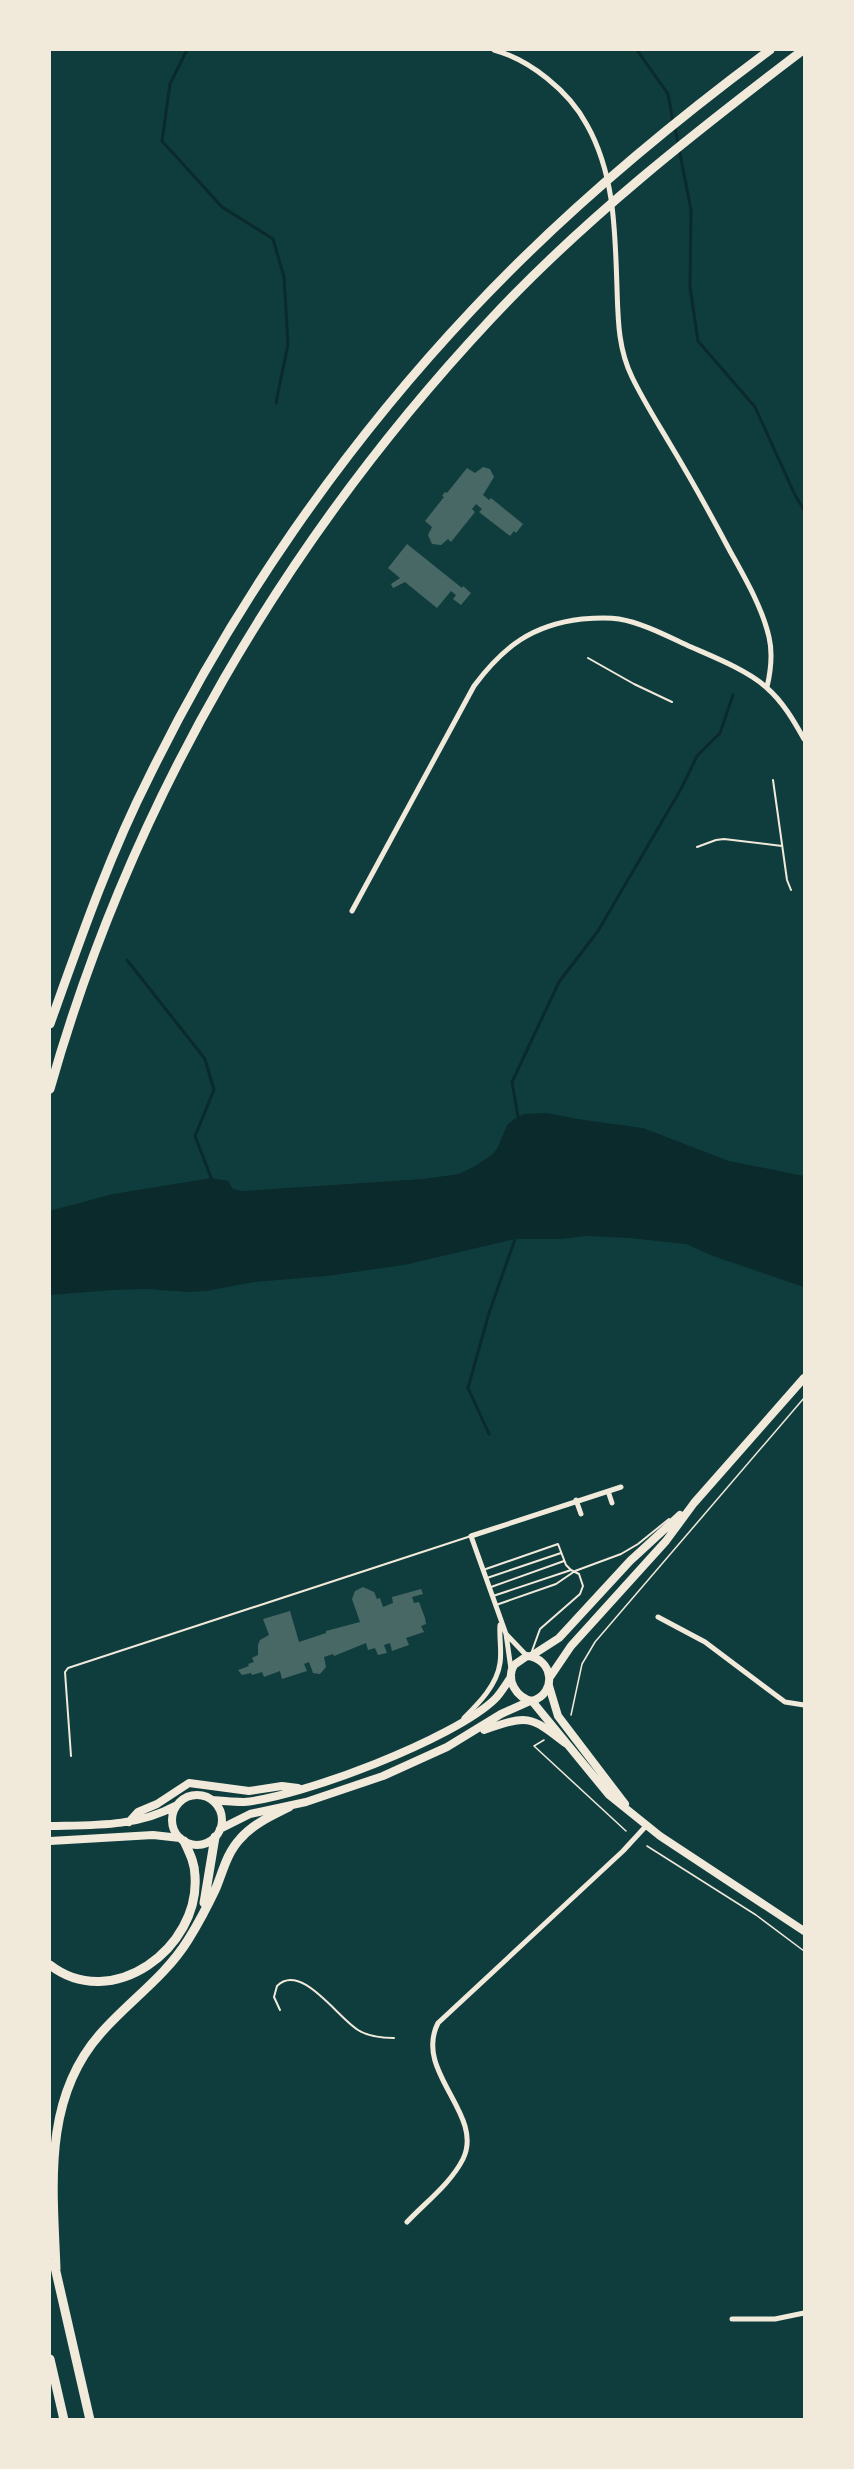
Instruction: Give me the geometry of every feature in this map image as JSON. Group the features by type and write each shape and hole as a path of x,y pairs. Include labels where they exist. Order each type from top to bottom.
{"highway":[{"path":"50,1024 116,848 149,776 206,669 277,554 342,465 404,387 473,309 588,198 770,50"},
{"path":"50,1089 69,1022 141,841 220,684 288,574 355,479 422,396 491,319 594,219 753,88 803,50"},
{"path":"56,2269 56,2136 60,2107 70,2079 100,2034 174,1960 199,1919 215,1889 227,1858 239,1839 254,1826 289,1807"},
{"path":"199,1919 208,1889 218,1833"},
{"path":"50,1965 63,1974 84,1981 112,1982 133,1975 159,1957 182,1927 194,1894 194,1866 182,1840"},
{"path":"50,2240 90,2420"},
{"path":"50,2359 64,2420"}],"main road":[{"path":"50,1841 153,1835 200,1845 250,1814 289,1807 383,1776 430,1756 470,1735 501,1714 540,1697 565,1653 666,1541 694,1503 804,1378"},
{"path":"50,1826 129,1822 155,1816 193,1795 203,1795 212,1800 245,1802 301,1788 380,1761 423,1742 460,1723 495,1698 520,1659 560,1638 625,1566 694,1503"},
{"path":"529,1656 542,1663 550,1682 555,1710 562,1722 630,1812"},
{"path":"511,1673 517,1692 531,1701 609,1795 646,1826 804,1931"},
{"path":"470,1735 508,1721 524,1719 538,1723 565,1743"},
{"path":"129,1822 138,1812 195,1782 249,1791 282,1786 301,1788"},
{"path":"212,1800 222,1816 218,1833"},
{"path":"176,1806 172,1823 182,1840"}],"street":[{"path":"494,50 523,62 563,93 578,110 594,139 604,164 611,193 618,334 623,354 631,376 755,599 769,637 772,655 766,687"},
{"path":"352,910 474,686 490,664 510,647 531,632 551,624 596,618 620,619 696,649 755,678 766,687 781,702 804,739"},
{"path":"511,1673 506,1634 471,1536 621,1487"},
{"path":"608,1491 612,1503"},
{"path":"576,1500 581,1514"},
{"path":"658,1617 705,1642 785,1702 804,1705"},
{"path":"460,1723 482,1699 497,1673 501,1661 500,1620"},
{"path":"506,1634 529,1656"},
{"path":"407,2222 445,2183 463,2158 467,2144 457,2106 437,2070 432,2051 432,2035 438,2023 536,1929 623,1851 646,1826"},
{"path":"732,2319 775,2319 804,2313"}],"lane":[{"path":"588,658 672,702"},
{"path":"773,780 791,890"},
{"path":"697,847 724,839 783,846"},
{"path":"492,1596 628,1550 694,1503"},
{"path":"71,1756 64,1672 68,1668 471,1536"},
{"path":"483,1570 558,1544 564,1561 581,1578 582,1590 540,1629 529,1656"},
{"path":"486,1579 561,1553"},
{"path":"489,1588 564,1561"},
{"path":"495,1605 556,1584 573,1570"},
{"path":"280,2010 274,1997 277,1986 287,1979 299,1980 356,2029 374,2037 394,2038"}],"path":[{"path":"569,1719 582,1664 595,1642 804,1398"},
{"path":"544,1740 534,1746 626,1831"},
{"path":"647,1846 756,1915 804,1951"}],"water":[{"path":"546,1113 643,1128 729,1161 804,1176 804,1287 713,1256 686,1244 586,1236 561,1239 515,1239 404,1265 327,1276 254,1282 206,1291 146,1289 50,1295 50,1211 113,1194 212,1178 228,1181 233,1189 242,1191 423,1179 459,1174 493,1154 507,1125 514,1119 524,1114"}],"building":[{"path":"483,467 490,469 494,477 483,495 489,500 491,498 523,524 516,533 514,531 510,536 479,512 482,509 476,504 472,509 475,512 451,542 448,539 441,545 432,544 428,535 432,527 425,521 444,497 442,496 445,492 447,493 467,468 475,473"},
{"path":"407,544 471,593 461,605 453,599 456,595 451,591 437,608 405,582 393,588 391,584 400,578 388,568"},
{"path":"363,1587 374,1592 377,1599 380,1598 383,1607 393,1603 392,1597 421,1589 423,1594 412,1597 414,1603 419,1602 425,1618 426,1624 421,1626 424,1632 406,1638 409,1645 392,1651 390,1643 384,1645 387,1653 378,1655 375,1648 368,1650 366,1643 334,1656 333,1654 324,1657 326,1667 320,1674 313,1673 309,1662 304,1664 307,1671 282,1679 280,1671 264,1677 262,1672 242,1675 238,1670 254,1662 252,1658 258,1655 260,1640 269,1635 263,1619 290,1611 299,1642 326,1633 326,1631 360,1622 352,1599 355,1591"}],"waterway":[{"path":"187,50 170,84 162,141 222,207 273,239 284,277 288,344 276,403"},
{"path":"637,50 668,94 673,122"},
{"path":"675,128 691,210 690,287 698,341 755,407 804,510"},
{"path":"518,1117 512,1082 559,982 598,931 681,789 697,756 720,733 733,695"},
{"path":"127,960 205,1059 214,1090 195,1136 212,1180"},
{"path":"489,1434 468,1388 489,1313 515,1239 514,1235"}]}
